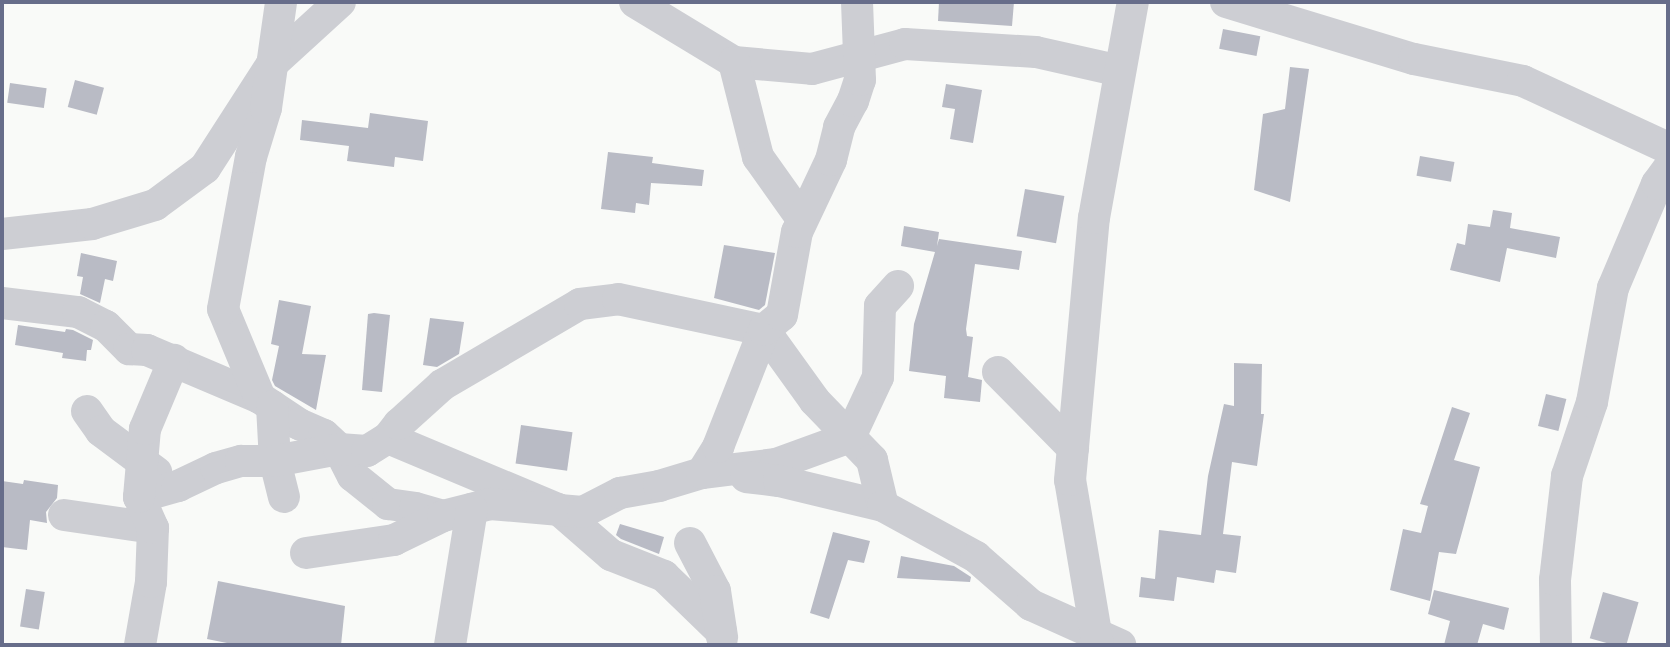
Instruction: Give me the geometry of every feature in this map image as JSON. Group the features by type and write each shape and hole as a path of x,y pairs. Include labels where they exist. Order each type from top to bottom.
{"street":[{"path":"281,2 266,108 251,157 223,309 266,402 275,461 284,497"},
{"path":"2,234 92,224 155,205 205,168 272,64 341,2"},
{"path":"635,2 734,62 813,69 905,44 1036,52 1120,71"},
{"path":"702,473 718,447 764,330 782,315 789,267 802,219 831,160 839,127 853,101 860,80 857,2"},
{"path":"1105,641 1070,481 1094,218 1133,2"},
{"path":"1226,2 1414,59 1522,81 1668,148"},
{"path":"734,62 758,157 802,219"},
{"path":"1556,645 1556,580 1567,476 1592,402 1613,288 1657,184 1668,169"},
{"path":"306,553 390,541 458,513 490,505 583,512 620,493 702,473 776,464 850,437 878,377 880,306 898,286"},
{"path":"139,497 178,486 216,468 242,461 275,461 339,449 367,451 388,438 399,424 442,385 580,304 618,299 764,330 815,401 872,460 883,506"},
{"path":"2,303 78,312 106,326 129,349 147,350 174,360 266,402 299,425 324,435 339,449 353,475 388,504 458,513"},
{"path":"140,645 151,582 153,528 139,497 145,429 174,360"},
{"path":"998,372 1073,448"},
{"path":"87,411 101,431 142,463 178,486"},
{"path":"388,438 558,509 611,555 664,576 722,638"},
{"path":"702,473 779,481 883,506 976,557 1031,605 1105,641"},
{"path":"388,504 390,541"},
{"path":"450,645 458,513"},
{"path":"64,515 153,528"},
{"path":"691,543 715,591 722,638"}],"building":[{"path":"939,2 1014,2 1012,26 938,21"},
{"path":"1223,29 1260,36 1256,56 1219,49"},
{"path":"1290,67 1309,69 1290,202 1254,190 1263,114 1285,109"},
{"path":"75,80 104,88 97,115 68,107"},
{"path":"10,83 47,88 44,108 7,103"},
{"path":"946,84 982,90 973,143 950,139 955,109 942,107"},
{"path":"370,113 428,121 423,161 395,157 394,167 347,161 349,146 300,140 302,120 368,128"},
{"path":"608,152 653,157 652,163 704,170 702,186 651,183 649,205 636,203 635,213 601,209"},
{"path":"1420,156 1454,162 1451,182 1417,176"},
{"path":"1025,189 1064,196 1056,243 1017,236"},
{"path":"1493,210 1512,213 1510,228 1560,237 1556,258 1507,248 1500,282 1450,270 1457,243 1465,245 1468,224 1490,227"},
{"path":"904,226 939,232 937,246 939,239 1022,251 1019,270 975,264 966,329 967,336 973,337 968,377 982,380 980,402 944,398 946,376 909,371 914,324 935,252 901,246"},
{"path":"724,245 775,253 765,305 759,310 714,298"},
{"path":"81,253 117,261 113,281 105,279 100,303 80,294 83,277 77,276"},
{"path":"279,300 311,306 302,354 326,355 316,410 275,386 272,380 279,346 271,344"},
{"path":"368,314 390,315 382,392 362,390"},
{"path":"430,318 464,322 459,354 437,367 423,365"},
{"path":"18,325 65,332 66,329 73,330 93,340 91,350 87,350 86,361 62,358 63,353 15,345"},
{"path":"1234,363 1262,364 1261,414 1264,414 1257,466 1232,462 1223,534 1241,536 1236,573 1216,570 1214,583 1177,577 1174,601 1139,597 1141,577 1155,579 1159,530 1201,535 1208,476 1224,404 1234,406"},
{"path":"1546,394 1566,399 1558,431 1538,426"},
{"path":"1452,407 1470,413 1454,460 1480,467 1456,554 1439,552 1430,601 1390,590 1403,529 1421,533 1428,506 1420,504"},
{"path":"521,425 572,432 567,471 516,464"},
{"path":"24,480 58,485 57,498 46,512 47,523 30,520 27,550 2,547 2,481 23,484"},
{"path":"620,524 664,537 659,554 621,539 616,535"},
{"path":"833,532 870,541 864,563 848,560 829,619 810,613"},
{"path":"901,556 954,566 971,577 970,582 897,578"},
{"path":"218,581 345,606 341,645 237,645 207,639"},
{"path":"26,589 45,592 39,630 20,627"},
{"path":"1434,590 1509,608 1504,630 1483,624 1477,645 1444,645 1450,621 1428,614"},
{"path":"1603,592 1639,602 1626,645 1614,645 1590,638"}]}
